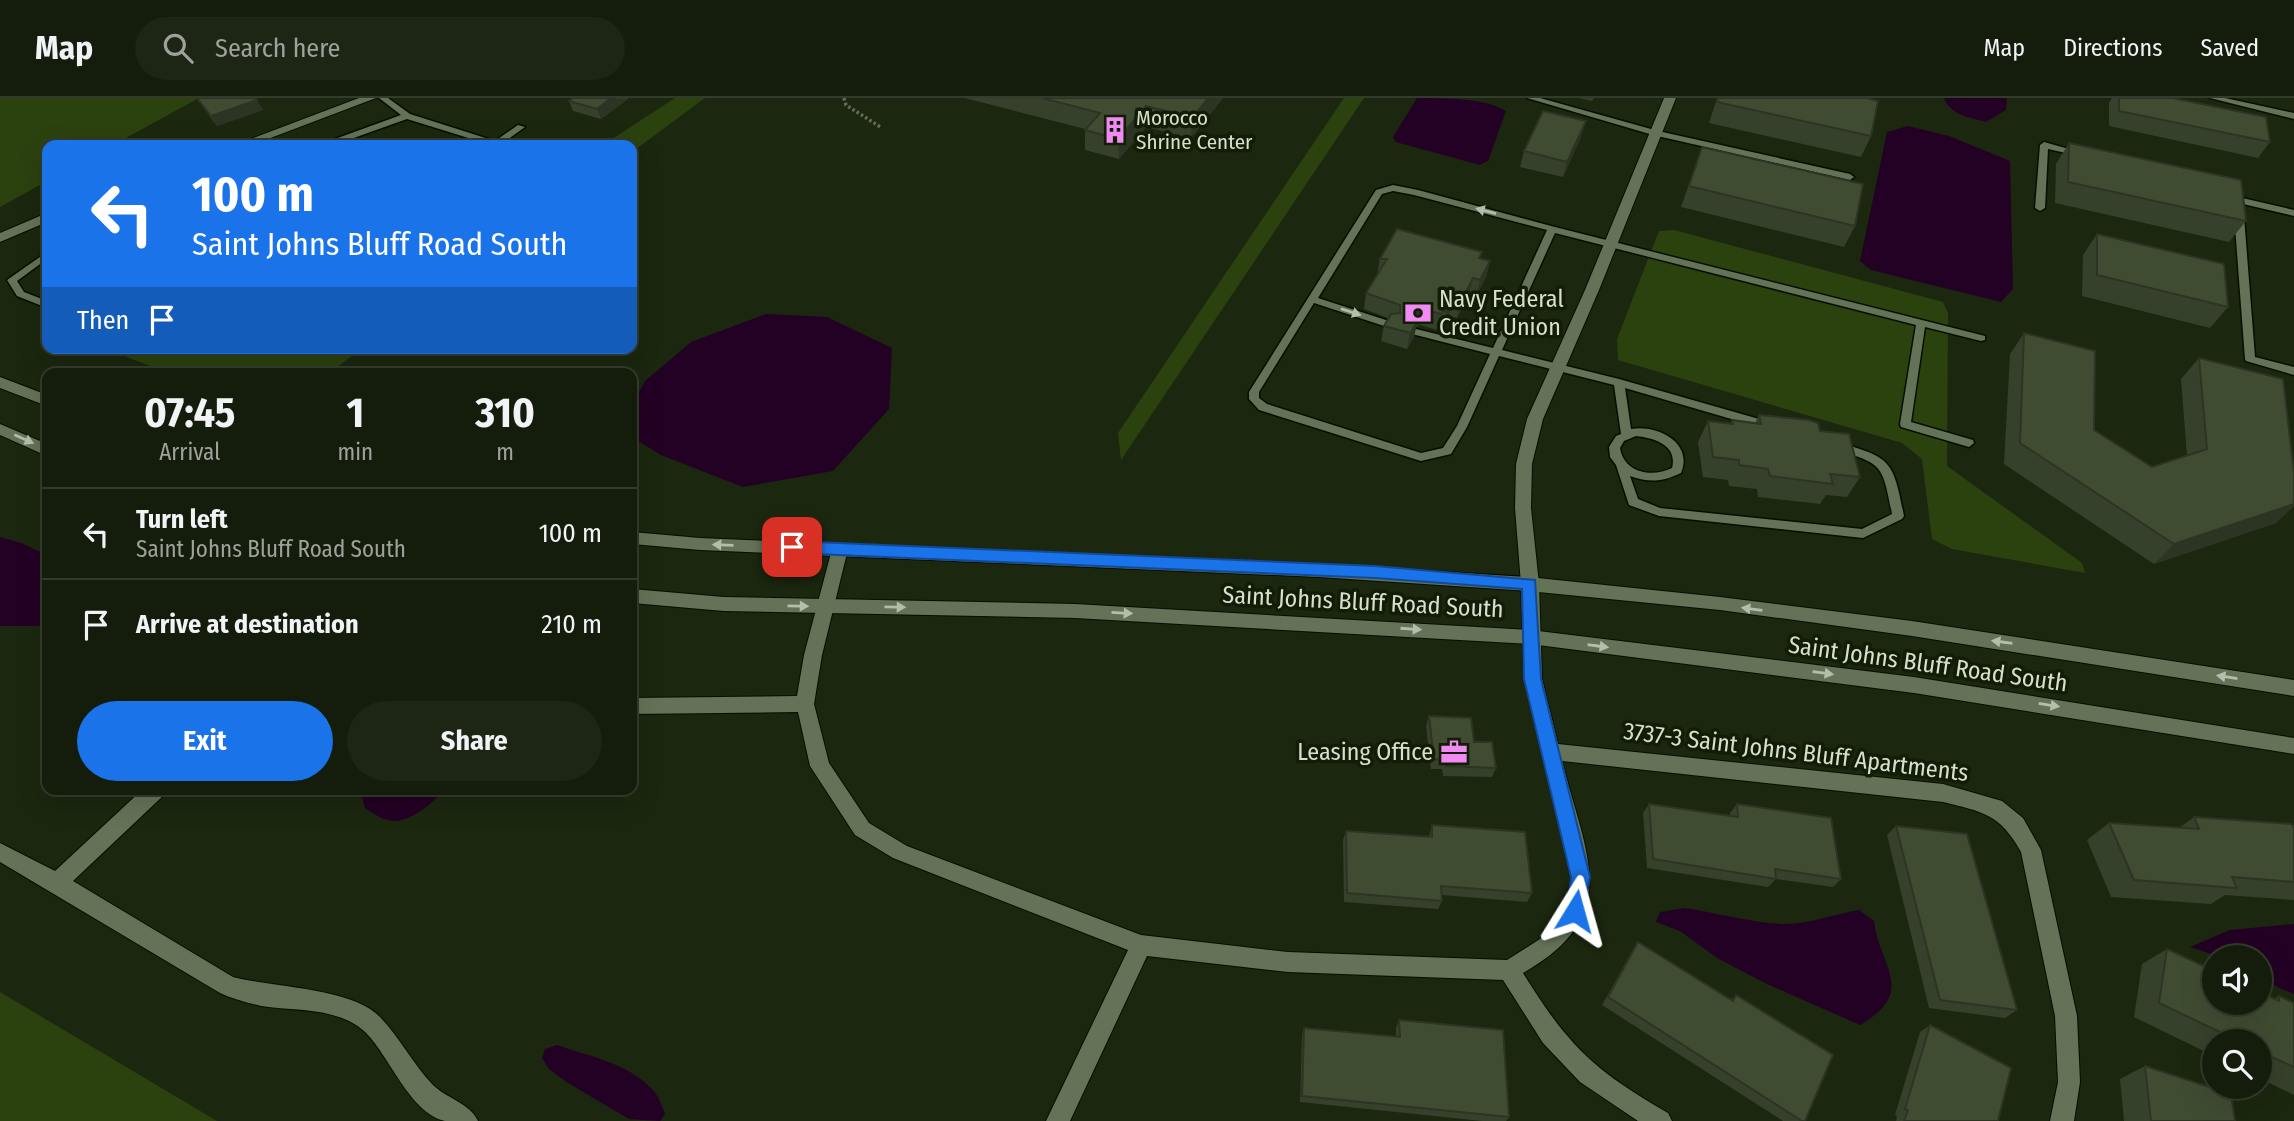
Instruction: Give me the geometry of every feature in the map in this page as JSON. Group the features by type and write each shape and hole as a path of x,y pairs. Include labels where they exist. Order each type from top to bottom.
{"street":[{"path":"255,140 370,98"},
{"path":"840,549 813,654 805,704 820,766 862,829 900,852 1142,945 1288,962 1509,970 1538,954 1560,937 1575,911 1581,877 1533,679 1530,584 1523,508 1524,464 1535,419 1559,368 1670,98"},
{"path":"0,239 42,220"},
{"path":"0,382 42,399"},
{"path":"0,429 42,448"},
{"name":"Saint Johns Bluff Road South","path":"637,538 1362,571 1530,584 1910,629 2083,653 2294,688"},
{"name":"Saint Johns Bluff Road South","path":"637,596 723,604 1075,611 1530,637 1914,684 2294,746"},
{"path":"637,706 805,704"},
{"name":"3737-3 Saint Johns Bluff Apartments","path":"1552,752 1943,793 1995,807 2016,824 2031,850 2066,1016 2069,1082 2062,1121"},
{"path":"57,883 151,795"},
{"path":"0,852 57,883 228,986 261,995 309,999 343,1009 371,1023 427,1094 466,1121"},
{"path":"1058,1121 1142,945"},
{"path":"1509,970 1533,1009 1567,1054 1594,1079 1660,1121"}],"lane":[{"path":"383,98 407,116 483,140"},
{"path":"1531,98 1656,133 1850,177"},
{"path":"2214,98 2294,116"},
{"path":"341,140 407,116"},
{"path":"502,140 521,127"},
{"path":"2040,208 2044,145 2084,154"},
{"path":"1552,229 1460,432 1447,451 1421,457 1263,407 1254,399 1254,392 1379,192 1393,188 1981,338"},
{"path":"2294,213 2234,197 2250,359 2294,370"},
{"path":"42,259 12,280 20,294 42,303"},
{"path":"1312,299 1391,325"},
{"path":"1921,323 1905,424 1969,443"},
{"path":"1416,332 1497,350 1786,431"},
{"path":"1619,383 1626,434"},
{"path":"1622,466 1640,476 1651,478 1671,475 1680,463 1680,455 1667,440 1646,432 1626,434 1619,438 1614,451 1622,466 1633,502 1659,512 1863,534 1898,516 1889,469 1876,457 1825,443"}],"path":[{"path":"844,98 846,105 882,128"}],"green space":[{"path":"0,98 199,98 122,140 42,140 42,184 0,207"},
{"path":"675,98 705,98 637,148 637,140 611,140"},
{"path":"1344,98 1364,98 1121,460 1118,433"},
{"path":"1674,230 1943,302 1948,313 1947,466 2082,563 2085,573 1952,549 1932,539 1922,459 1902,443 1618,360 1617,339 1659,231"},
{"path":"119,354 355,354 336,368 156,368"},
{"path":"0,992 217,1121 0,1121"}],"shaded area":[{"path":"1417,98 1476,101 1506,111 1488,161 1480,165 1396,142 1393,137"},
{"path":"1944,98 2007,98 2006,110 1986,122 1955,112"},
{"path":"1908,126 1949,136 2010,161 2013,289 2001,302 1871,270 1860,261 1887,132"},
{"path":"766,314 827,317 892,348 889,409 833,471 743,487 661,455 637,440 637,396 645,381 691,342"},
{"path":"0,537 42,553 42,626 0,626"},
{"path":"439,795 423,810 396,821 384,819 365,808 362,797"},
{"path":"1685,908 1784,924 1813,921 1859,910 1874,921 1891,977 1887,1001 1877,1013 1860,1025 1767,984 1717,958 1680,931 1656,922 1660,912"},
{"path":"2294,924 2294,994 2272,985 2272,945 2202,945 2202,951 2190,947 2230,930"},
{"path":"557,1045 607,1061 631,1072 654,1091 665,1114 660,1121 629,1119 568,1083 549,1069 542,1058 545,1049"}],"building":[{"path":"197,98 255,98 257,100 211,116"},
{"path":"573,98 611,98 597,109 569,101"},
{"path":"1042,98 1208,98 1192,118 1146,106 1118,139 1085,130 1100,113"},
{"path":"1718,98 1866,98 1878,101 1871,136 1717,102"},
{"path":"2119,98 2172,98 2266,117 2270,142 2119,111"},
{"path":"1543,111 1586,121 1567,162 1524,151"},
{"path":"2069,143 2241,180 2246,221 2068,182"},
{"path":"1702,147 1863,184 1855,226 1689,186"},
{"path":"1397,229 1482,252 1479,258 1490,261 1480,280 1473,278 1461,302 1453,300 1447,312 1443,311 1441,314 1423,309 1413,314 1413,319 1417,321 1411,333 1384,326 1391,314 1400,313 1400,305 1366,293 1387,259 1380,259"},
{"path":"2097,234 2224,264 2228,307 2097,275"},
{"path":"2024,333 2095,351 2094,430 2152,467 2207,449 2199,358 2283,379 2294,473 2294,504 2174,544 2020,443"},
{"path":"1759,415 1809,420 1818,423 1820,431 1849,434 1860,477 1830,474 1833,484 1770,476 1768,469 1739,465 1739,460 1713,457 1708,421 1733,424 1732,420 1761,424"},
{"name":"Leasing Office","path":"1429,716 1471,718 1474,742 1492,742 1496,768 1446,766 1446,760 1434,759"},
{"path":"1649,804 1738,817 1737,804 1831,818 1841,879 1775,869 1776,879 1653,859"},
{"path":"2194,817 2292,824 2294,882 2232,877 2237,888 2134,880 2109,823 2199,829"},
{"path":"1432,825 1525,832 1532,893 1441,886 1442,901 1347,893 1346,831 1432,837"},
{"path":"1896,826 1967,834 2017,1010 1940,1000"},
{"path":"1638,942 1733,1001 1736,995 1833,1055 1805,1121 1608,997"},
{"path":"2167,949 2202,965 2202,1015 2272,1015 2272,998 2279,1001 2279,996 2294,1003 2294,1067 2272,1057 2272,1029 2214,1029 2159,1003"},
{"path":"1399,1020 1503,1030 1509,1117 1302,1096 1304,1028 1400,1037"},
{"path":"1930,1025 2011,1068 1998,1121 1904,1121 1908,1110 1905,1109"},
{"path":"2145,1066 2202,1085 2202,1099 2232,1099 2235,1121 2151,1121"}],"place":[{"name":"Morocco Shrine Center","path":"1115,130"},
{"name":"Navy Federal Credit Union","path":"1418,313"},
{"name":"Leasing Office","path":"1454,752"}],"route":[{"path":"792,547 1375,572 1530,584 1533,679 1581,877 1575,911"}]}
